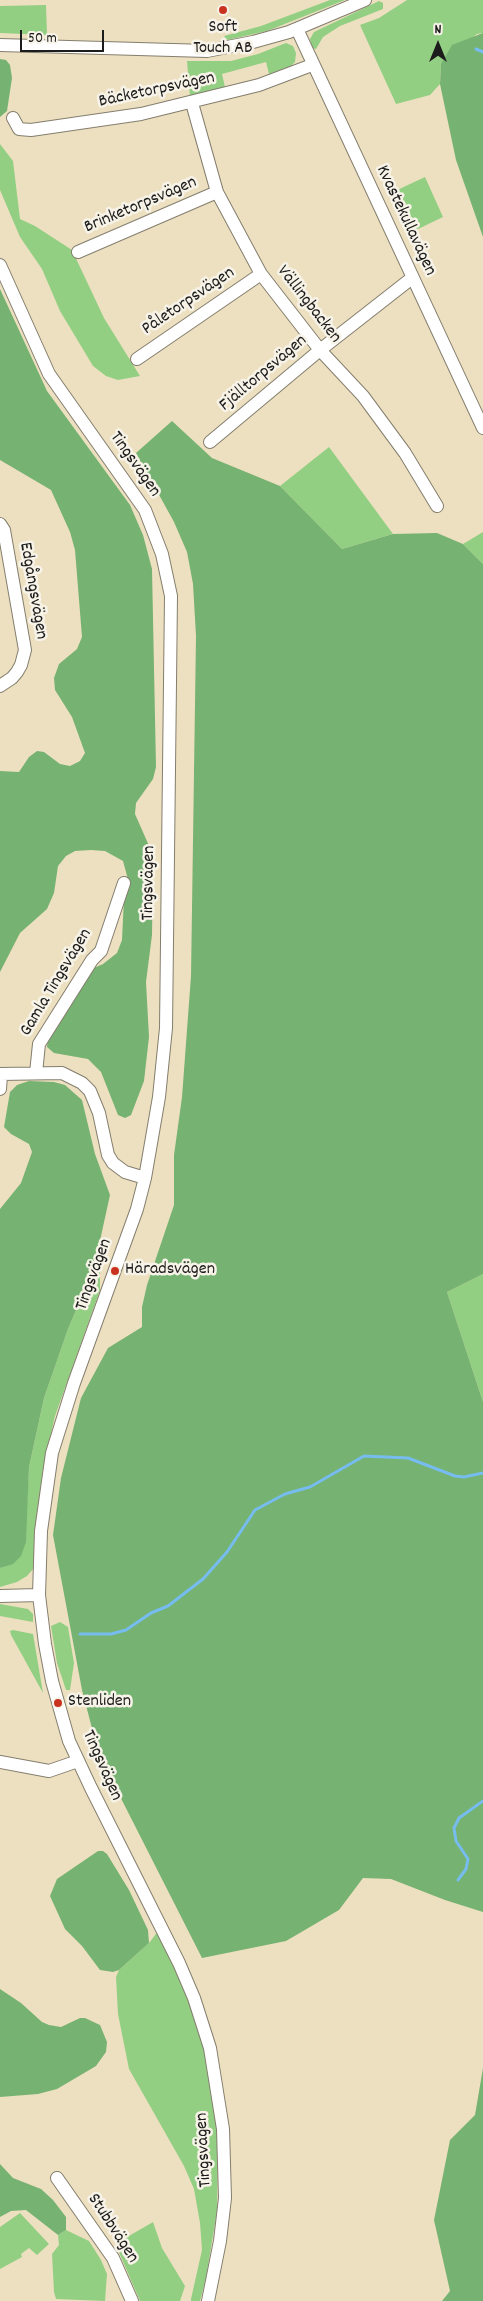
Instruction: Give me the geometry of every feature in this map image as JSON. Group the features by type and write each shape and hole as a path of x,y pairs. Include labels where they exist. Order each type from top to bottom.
{"street":[{"path":"0,45 207,51 253,42 297,29 365,0"},
{"name":"Kvastekullavägen","path":"297,29 312,66 483,428"},
{"name":"Bäcketorpsvägen","path":"13,118 19,129 31,130 102,121 192,103 259,85 312,66"},
{"name":"Vällingbacken","path":"192,103 217,192 262,274 320,350 374,410 414,467 437,506"},
{"name":"Brinketorpsvägen","path":"78,252 217,192"},
{"name":"Tingsvägen","path":"0,264 49,374 145,510 159,545 169,579 172,623 166,1028 159,1097 145,1178 128,1235 74,1383 52,1453 41,1531 39,1594 52,1681 78,1761 179,1963 210,2048 223,2129 225,2198 220,2241 208,2301"},
{"name":"Påletorpsvägen","path":"137,359 262,274"},
{"name":"Fjälltorpsvägen","path":"210,442 320,350 412,278"},
{"name":"Edgångsvägen","path":"0,524 4,530 25,650 17,672 0,686"},
{"name":"Gamla Tingsvägen","path":"36,1073 39,1044 92,960 101,951 124,883"},
{"path":"0,1089 1,1074 62,1074 82,1083 90,1091 99,1112 108,1156 113,1163 125,1172 145,1178"},
{"path":"0,1596 39,1594"},
{"path":"0,1762 49,1771 78,1761"},
{"name":"Stubbvägen","path":"57,2178 113,2258 132,2301"}],"green space":[{"path":"330,0 345,0 267,31 227,40 224,36 261,26"},
{"path":"407,0 483,0 483,33 477,34 441,64 440,84 430,95 396,104 360,25 379,18"},
{"path":"379,1 383,3 383,9 340,26 323,37 316,49 312,48 310,39 314,32"},
{"path":"46,5 47,35 0,33 0,6"},
{"path":"483,33 483,237 456,160 440,84 441,64 452,45"},
{"path":"286,43 293,46 296,53 295,62 291,66 269,74 266,62 222,74 225,87 190,97 187,61 231,61 258,54"},
{"path":"0,59 6,60 10,65 12,78 7,111 0,117"},
{"path":"0,144 13,161 20,219 35,226 72,250 104,318 140,376 118,380 106,376 93,366 60,311 42,269 20,237 0,190"},
{"path":"425,177 443,217 414,231 395,191"},
{"path":"0,289 47,391 130,505 143,535 152,569 156,767 153,779 136,803 135,814 150,848 153,863 152,935 146,982 149,1037 144,1081 131,1115 125,1118 118,1115 101,1072 88,1059 54,1053 47,1047 48,1036 87,971 103,964 117,953 122,940 124,897 129,883 123,861 105,851 75,851 66,856 58,866 54,893 47,909 20,933 0,972 0,771 19,772 29,757 37,751 44,752 60,764 70,766 80,761 85,753 72,717 55,690 54,678 59,664 77,649 82,637 75,550 70,532 51,490 0,460"},
{"path":"172,421 212,458 280,486 342,549 393,534 437,533 463,544 483,564 483,1274 447,1292 483,1402 483,1912 445,1900 391,1879 363,1878 339,1910 286,1941 202,1958 99,1755 82,1690 53,1535 61,1478 81,1398 108,1348 142,1327 142,1307 147,1285 174,1205 174,1155 182,1097 191,976 196,636 193,584 187,552 174,522 136,453"},
{"path":"329,447 393,534 342,549 280,486"},
{"path":"483,532 483,564 463,544"},
{"path":"29,1081 54,1082 65,1085 82,1100 95,1154 110,1195 94,1268 68,1329 44,1398 29,1467 26,1542 21,1556 13,1564 0,1568 0,1209 21,1183 32,1152 29,1144 11,1134 4,1127 10,1092 17,1085"},
{"path":"94,1268 100,1271 100,1290 55,1416 43,1469 37,1514 34,1568 27,1576 17,1582 0,1587 0,1568 13,1563 26,1523 29,1467 44,1398 68,1329"},
{"path":"483,1274 483,1402 447,1292"},
{"path":"0,1604 28,1609 33,1614 33,1622 0,1616"},
{"path":"60,1622 68,1627 74,1663 70,1690 66,1690 57,1663 51,1626"},
{"path":"10,1631 33,1634 43,1693 11,1635"},
{"path":"98,1851 103,1851 107,1854 129,1890 148,1930 149,1943 119,1970 113,1972 100,1970 82,1946 65,1929 50,1896 57,1879"},
{"path":"158,1931 174,1959 202,2038 209,2067 215,2112 218,2147 217,2211 206,2278 200,2301 191,2301 202,2250 200,2223 194,2189 184,2166 129,2069 118,2014 116,1977 119,1970 149,1943"},
{"path":"0,1989 21,2003 42,2022 49,2025 61,2027 80,2018 85,2018 100,2025 107,2042 106,2052 96,2066 57,2089 38,2094 0,2097"},
{"path":"483,2068 483,2301 442,2301 450,2291 434,2220 450,2140 475,2115"},
{"path":"0,2164 13,2178 41,2189 53,2200 66,2217 66,2230 58,2235 26,2210 11,2211 0,2217"},
{"path":"20,2213 49,2244 37,2255 29,2248 21,2254 22,2257 0,2269 0,2227"},
{"path":"153,2222 162,2248 185,2286 180,2301 140,2301 118,2250 122,2240"},
{"path":"66,2230 89,2241 101,2260 107,2274 105,2301 56,2299 52,2254 59,2245 58,2235"}],"waterway":[{"path":"476,49 483,52"},
{"path":"80,1634 111,1634 126,1630 151,1613 168,1606 203,1579 227,1552 255,1510 285,1494 310,1487 364,1456 408,1458 455,1476 464,1477 483,1473"},
{"path":"458,1880 466,1869 468,1859 456,1841 454,1828 459,1818 483,1801"}],"place":[{"name":"Soft Touch AB","path":"223,10"},
{"name":"Häradsvägen","path":"115,1271"},
{"name":"Stenliden","path":"58,1703"}]}
